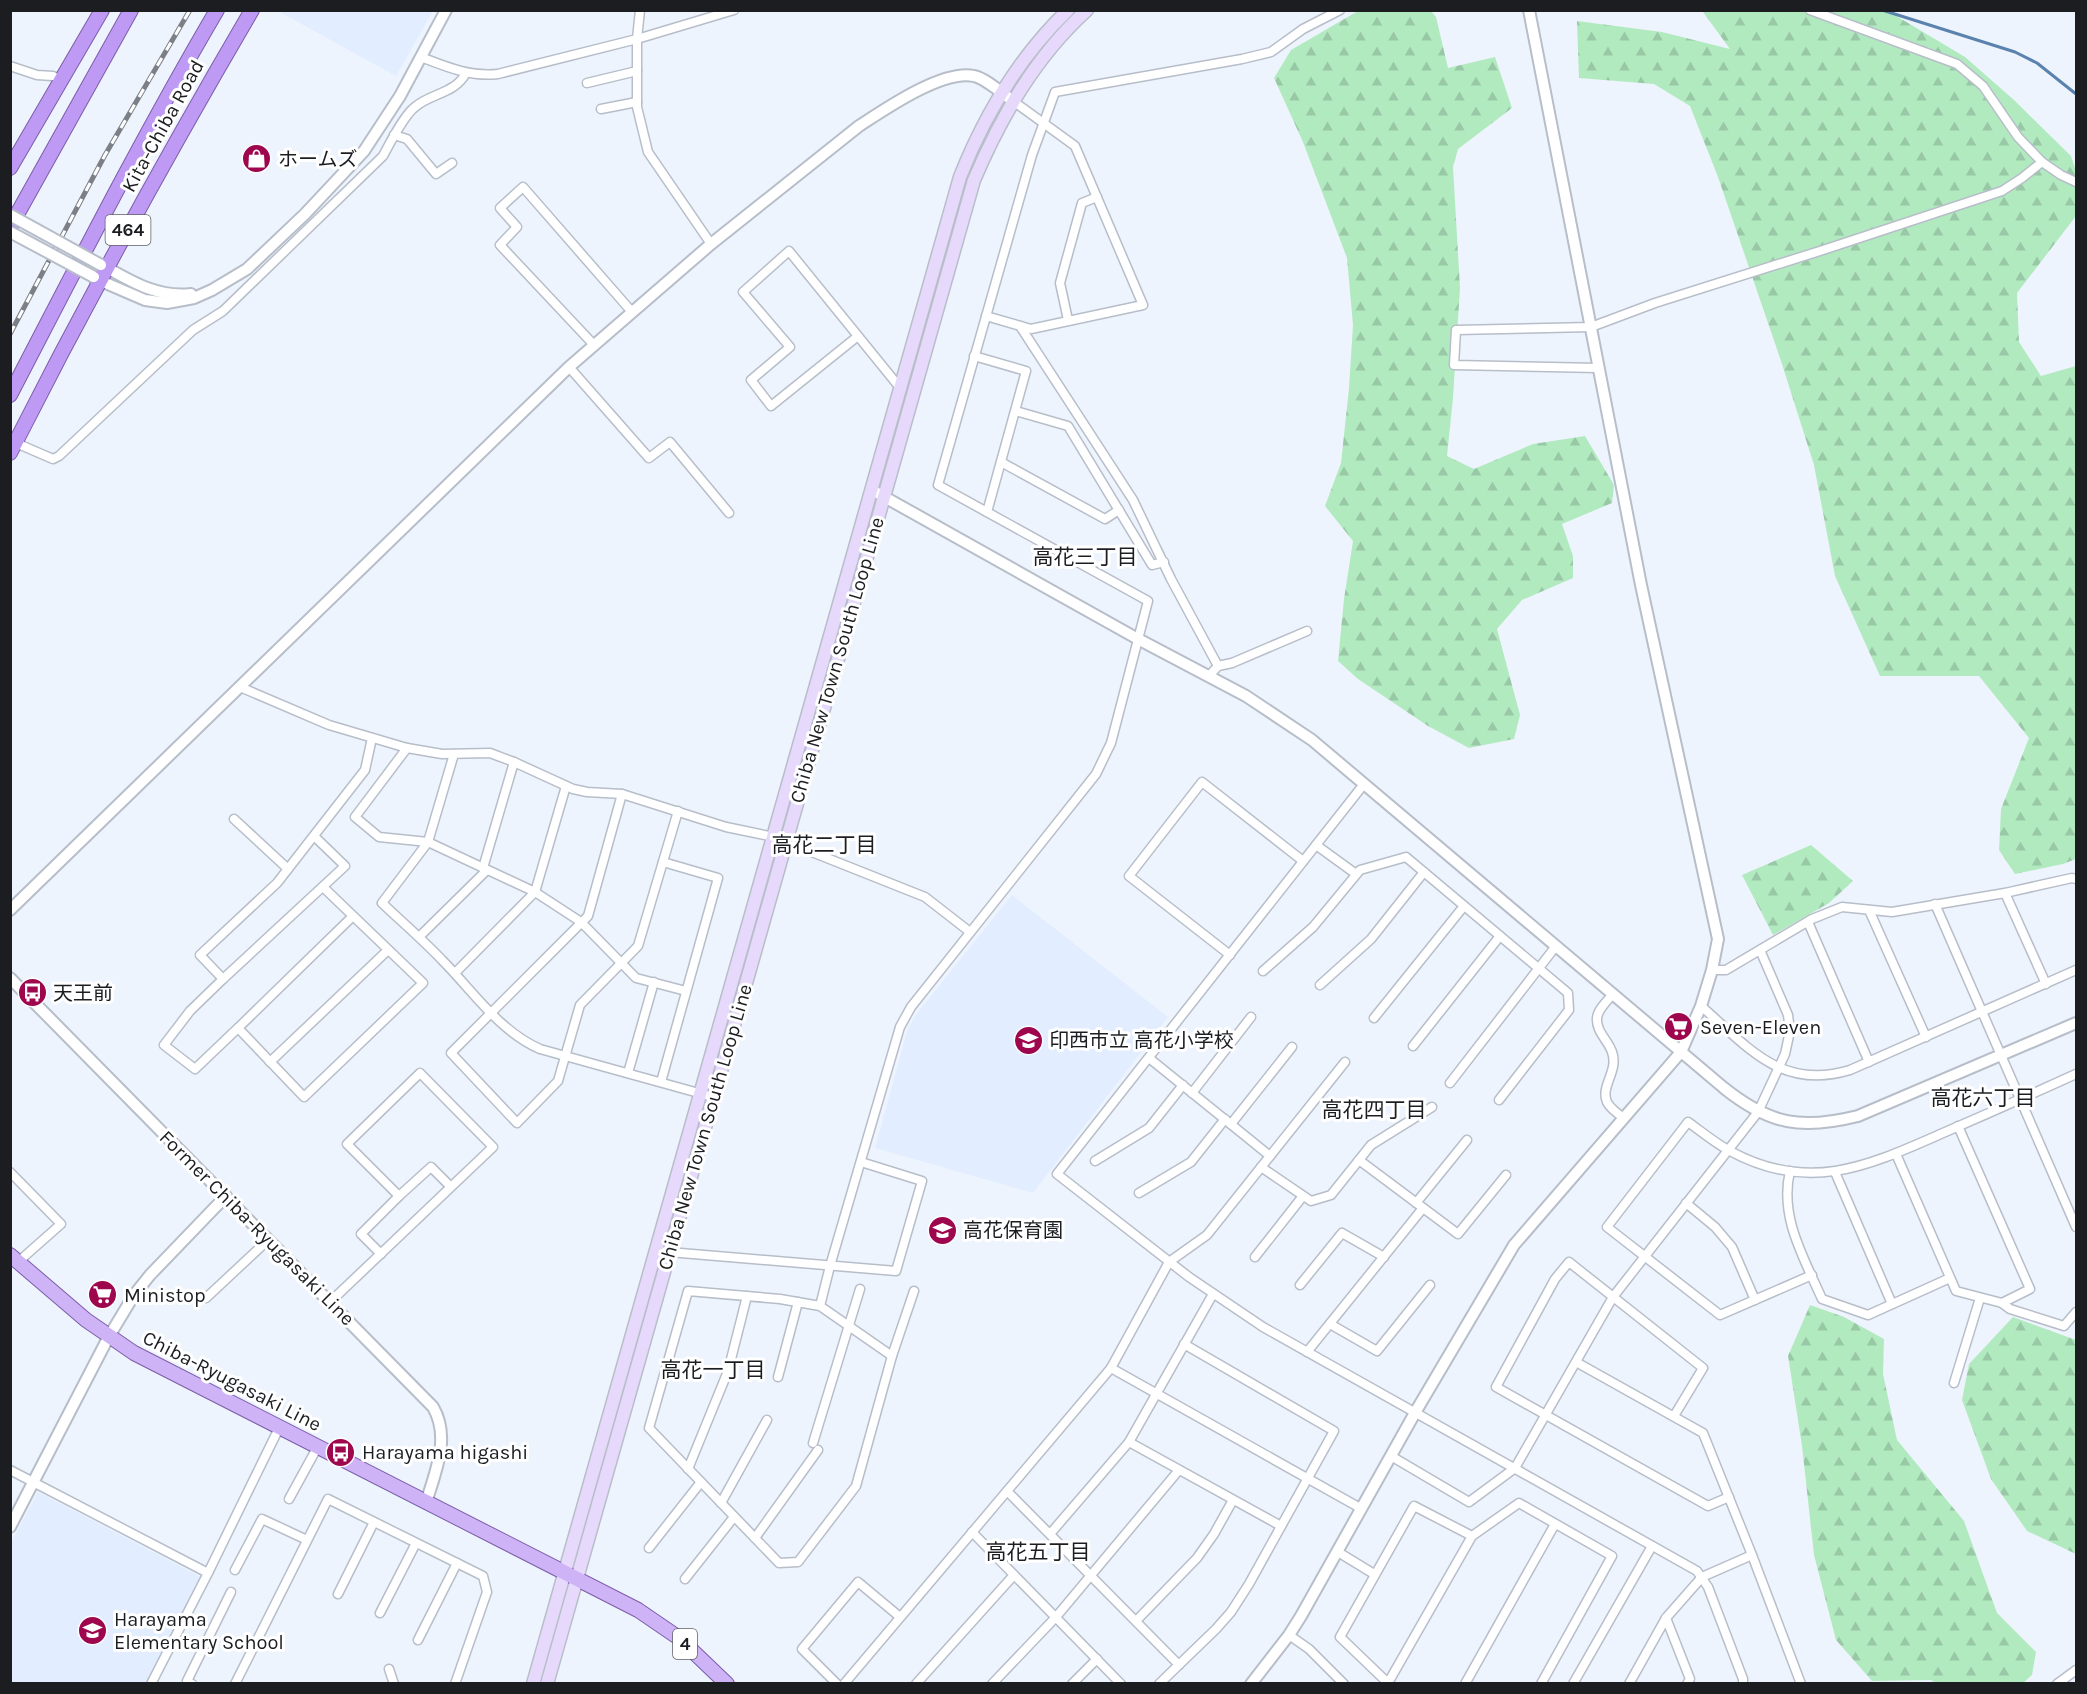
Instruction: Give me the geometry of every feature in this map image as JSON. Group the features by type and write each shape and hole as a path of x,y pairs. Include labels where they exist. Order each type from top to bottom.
{"highway":[{"path":"10,168 102,10"},
{"path":"10,227 131,10"},
{"name":"Kita-Chiba Road","path":"10,395 100,221 217,10"},
{"name":"Kita-Chiba Road","path":"13,448 104,266 252,10"}],"main road":[{"name":"Chiba New Town South Loop Line","path":"547,1683 571,1575 708,1095 786,841 878,493 901,389 960,177 975,141 1001,93 1036,45 1068,10"},
{"name":"Chiba New Town South Loop Line","path":"708,1095 774,837 974,180 992,139 1013,101 1047,53 1087,10"},
{"name":"Chiba-Ryugasaki Line","path":"14,1258 71,1309 108,1338 317,1448 638,1610 679,1638 727,1683"},
{"name":"Chiba New Town South Loop Line","path":"533,1683 571,1575"}],"street":[{"path":"10,232 97,279 157,303 179,302 212,290 247,269 345,172 381,126 446,10"},
{"path":"640,10 637,39 637,102 648,152 711,244"},
{"path":"421,57 466,73 482,76 498,74 637,39 734,10"},
{"path":"820,1306 900,1027 911,1007 1100,766 1111,743 1148,601 938,485 1032,155 1055,92 1271,52 1303,29 1340,10"},
{"path":"1251,1683 1289,1635 1416,1411 1514,1245 1681,1052 1701,1006 1712,970 1718,939 1641,585 1529,10"},
{"path":"1810,10 1957,64 1983,86 2018,137 2042,162 2076,182"},
{"path":"10,66 61,80"},
{"path":"587,83 637,71"},
{"path":"13,448 53,459 59,456 193,330 223,311 384,156 394,135 414,107 457,86 466,73"},
{"path":"10,910 569,367 711,244 859,126 938,81 951,76 975,76 1075,146 1143,305 1031,329 986,316"},
{"path":"601,109 637,102"},
{"path":"394,135 407,139 436,174 452,163"},
{"path":"1599,368 1454,366 1456,330 1591,327 1654,303 2002,190 2042,162"},
{"path":"594,345 500,245 517,228 500,208 523,187 632,312"},
{"path":"1068,320 1060,283 1082,204 1097,197"},
{"path":"10,215 145,288 168,294 184,295 212,290"},
{"path":"858,336 771,406 751,380 790,347 743,292 789,251 858,336 901,389"},
{"path":"1020,326 1133,500 1218,666"},
{"path":"974,356 1026,371 987,512"},
{"path":"569,367 649,458 670,442 729,513"},
{"path":"1016,411 1068,426 1152,565 1164,562"},
{"path":"1001,462 1105,519 1119,510"},
{"path":"878,493 1138,639 1246,696 1297,730 1737,1099 1758,1112 1789,1122 1806,1124 1825,1124 1844,1120 2002,1056 2076,1023"},
{"path":"1209,676 1218,666 1232,663 1307,631"},
{"path":"240,687 329,725 407,748 442,754 490,753 566,786 587,792 622,794 726,827 786,841 926,897 970,932"},
{"path":"223,979 200,955 277,883 364,770 372,738"},
{"path":"407,748 355,817 379,837 428,842 535,892 581,922 636,978 686,991"},
{"path":"454,754 428,842 382,903 455,973 508,1030 521,1040 540,1049 708,1095"},
{"path":"419,938 485,869 514,762"},
{"path":"1230,955 1129,876 1202,782 1303,861"},
{"path":"1364,784 1057,1174 1170,1262 1247,1317 1697,1571 1702,1576 1712,1597 1743,1683"},
{"path":"455,973 535,892 566,786"},
{"path":"622,794 588,915 451,1053 517,1123 558,1081 580,1005 638,946 678,811"},
{"path":"234,819 288,869"},
{"path":"314,836 345,866 189,1011 164,1045 195,1069 353,916"},
{"path":"1316,845 1356,874"},
{"path":"1263,971 1313,927 1359,870 1406,856 1568,993 1569,1010 1499,1100"},
{"path":"661,1082 718,878 663,862"},
{"path":"1320,986 1371,939 1424,872"},
{"path":"1712,970 1726,970 1808,922 1842,907 1892,912 2076,879"},
{"path":"238,1028 304,1097 423,983 322,886"},
{"path":"2006,893 2046,984"},
{"path":"1935,904 2076,1227"},
{"path":"1374,1018 1464,906"},
{"path":"1869,910 1926,1037"},
{"path":"1808,922 1869,1062"},
{"path":"1413,1046 1500,936"},
{"path":"1450,1083 1556,946"},
{"path":"270,1062 388,950"},
{"path":"1391,1456 1469,1502 1515,1468 1613,1297 1758,1112 1788,1046 1789,1022 1760,950"},
{"path":"1701,1006 1750,1048 1778,1068 1800,1075 1829,1076 1869,1062 2076,970"},
{"name":"Former Chiba-Ryugasaki Line","path":"10,978 415,1388 436,1414 442,1444 426,1503"},
{"path":"628,1073 654,982"},
{"path":"1612,994 1597,1018 1599,1031 1613,1052 1614,1070 1606,1085 1606,1098 1608,1104 1624,1118"},
{"path":"1192,1093 1251,1017"},
{"path":"1139,1193 1191,1162 1292,1047"},
{"path":"1149,1058 1270,1156"},
{"path":"844,1683 1112,1368 1170,1262 1207,1235 1345,1062"},
{"path":"330,1302 493,1146 420,1072 347,1144 399,1196"},
{"path":"1812,1275 1720,1315 1607,1227 1688,1122 1728,1150 1758,1163 1790,1171 1834,1172 1874,1163 2076,1074"},
{"path":"1095,1161 1149,1128 1183,1085"},
{"path":"1261,1167 1311,1202 1330,1195 1371,1145 1432,1107"},
{"path":"1958,1126 2030,1289 2002,1304"},
{"path":"1307,1352 1384,1257 1467,1140"},
{"path":"1896,1154 1956,1291 2002,1304 2010,1309 2064,1326 2076,1312"},
{"path":"1359,1160 1458,1234 1506,1175"},
{"path":"663,1251 896,1271 922,1181 861,1162"},
{"path":"381,1254 361,1234 399,1196 431,1167 451,1186"},
{"path":"1790,1171 1787,1196 1793,1232 1822,1299 1868,1315 1950,1278"},
{"path":"10,1172 61,1224 14,1258"},
{"path":"1834,1172 1892,1304"},
{"path":"10,1527 108,1338 134,1295 150,1275 226,1196"},
{"path":"1255,1257 1303,1197"},
{"path":"1686,1203 1716,1227 1732,1247 1755,1300"},
{"path":"1300,1285 1342,1233 1384,1257"},
{"path":"206,1298 268,1240"},
{"path":"1674,1416 1702,1368 1569,1262 1555,1279 1496,1387 1708,1506 1730,1497"},
{"path":"1330,1324 1377,1351 1430,1285"},
{"path":"755,1538 816,1447 860,1289"},
{"path":"892,1356 820,1306 688,1291 649,1428 779,1563 798,1562 856,1486 892,1356 914,1291"},
{"path":"1050,1534 1129,1442 1213,1293"},
{"path":"688,1469 728,1371 747,1296"},
{"path":"1954,1383 1980,1298"},
{"path":"778,1377 798,1302"},
{"path":"1159,1683 1231,1612 1334,1431 1184,1344"},
{"path":"1576,1362 1703,1432 1801,1683"},
{"path":"1112,1368 1362,1509"},
{"path":"721,1503 767,1420"},
{"path":"151,1683 279,1428"},
{"path":"1129,1442 1281,1526"},
{"path":"290,1499 317,1448"},
{"path":"10,1470 208,1573"},
{"path":"993,1683 1056,1617 1179,1470"},
{"path":"649,1548 701,1482"},
{"path":"1007,1491 1179,1665"},
{"path":"235,1683 328,1500 483,1576 487,1592 455,1683"},
{"path":"1136,1621 1197,1558 1233,1500"},
{"path":"1472,1536 1414,1506 1340,1637 1389,1683 1472,1536 1519,1503 1612,1556 1542,1683"},
{"path":"685,1580 734,1517"},
{"path":"236,1570 262,1519 307,1540"},
{"path":"338,1594 374,1522"},
{"path":"1465,1683 1555,1524"},
{"path":"972,1532 1121,1683"},
{"path":"380,1614 416,1543"},
{"path":"1573,1683 1652,1546"},
{"path":"1338,1552 1374,1574"},
{"path":"1629,1683 1666,1618 1702,1576 1752,1555"},
{"path":"418,1640 457,1563"},
{"path":"916,1683 1014,1575"},
{"path":"837,1683 802,1649 858,1582 900,1617"},
{"path":"188,1683 231,1592"},
{"path":"1666,1618 1690,1679 1687,1683"},
{"path":"1289,1635 1309,1649 1344,1683"},
{"path":"1072,1683 1097,1659"},
{"path":"389,1669 394,1683"},
{"path":"2057,1683 2076,1670"}],"shaded area":[{"path":"433,10 396,76 278,11"},
{"name":"印西市立 高花小学校","path":"1012,895 1168,1017 1033,1193 875,1148 908,1028 918,1012"},
{"name":"Harayama Elementary School","path":"38,1492 201,1577 148,1683 11,1683 10,1545"}],"green space":[{"path":"1358,11 1431,11 1436,17 1448,68 1495,57 1512,108 1458,149 1453,167 1460,288 1447,456 1474,469 1533,444 1585,436 1614,485 1612,503 1562,524 1573,556 1573,578 1522,600 1497,629 1520,715 1514,739 1469,748 1428,726 1358,679 1338,661 1353,541 1325,506 1341,463 1349,388 1353,325 1347,258 1303,142 1274,78 1291,50"},
{"path":"1700,11 1888,11 1965,57 2014,100 2071,156 2076,171 2076,216 2017,293 2019,342 2041,376 2076,366 2076,859 2015,874 1999,850 2001,809 2029,738 1979,676 1880,676 1835,576 1814,465 1718,177 1690,106 1654,84 1579,78 1577,21 1662,32 1730,49"},
{"path":"1811,845 1853,881 1829,903 1773,935 1742,875"},
{"path":"1810,1305 1844,1317 1884,1339 1883,1374 1897,1440 1964,1521 1997,1613 2036,1652 2032,1675 2023,1683 1938,1684 1931,1680 1872,1681 1836,1640 1814,1555 1802,1446 1788,1356"},
{"path":"2013,1317 2076,1340 2076,1554 2027,1531 1991,1479 1962,1400 1969,1364"}],"waterway":[{"path":"1882,10 2015,52 2037,63 2076,94"}],"railway":[{"path":"10,334 105,155 190,10"}],"place":[{"name":"ホームズ","path":"257,159"},
{"name":"天王前","path":"32,993"},
{"name":"Seven-Eleven","path":"1679,1027"},
{"name":"印西市立 高花小学校","path":"1028,1040"},
{"name":"高花保育園","path":"942,1230"},
{"name":"Ministop","path":"103,1295"},
{"name":"Harayama higashi","path":"341,1452"},
{"name":"Harayama Elementary School","path":"93,1631"}],"district":[{"name":"高花三丁目","path":"1085,557"},
{"name":"高花二丁目","path":"824,845"},
{"name":"高花六丁目","path":"1983,1098"},
{"name":"高花四丁目","path":"1374,1110"},
{"name":"高花一丁目","path":"713,1370"},
{"name":"高花五丁目","path":"1038,1552"}]}
